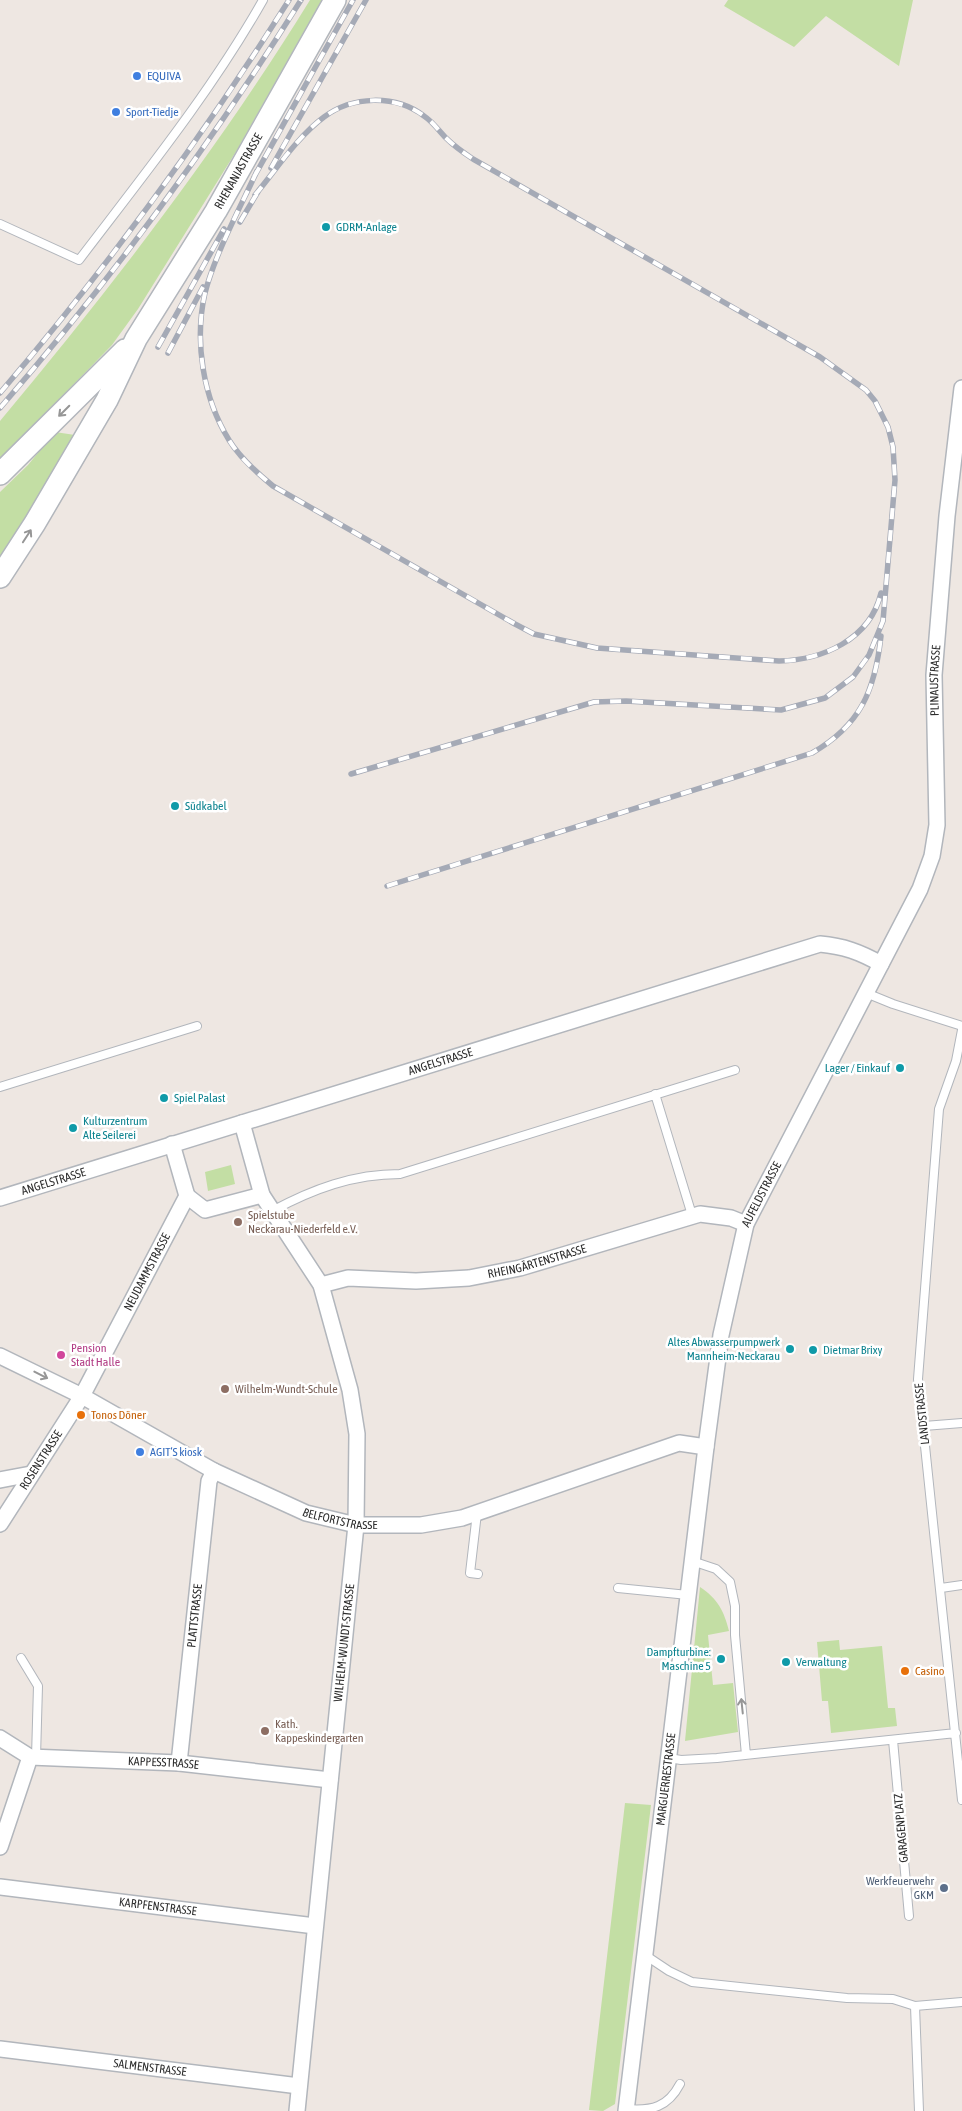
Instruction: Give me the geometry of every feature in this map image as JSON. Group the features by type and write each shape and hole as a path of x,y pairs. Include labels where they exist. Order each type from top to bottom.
{"street":[{"name":"RHENANIASTRASSE","path":"0,576 35,523 107,400 136,339 216,210 335,0"},
{"name":"RHENANIASTRASSE","path":"0,474 136,339"},
{"path":"89,386 107,400"},
{"name":"PLINAUSTRASSE","path":"881,964 920,889 935,842 937,804 934,675 947,516 962,388"},
{"name":"ANGELSTRASSE","path":"0,1198 820,944 861,952 881,964"},
{"name":"AUFELDSTRASSE","path":"706,1447 721,1335 746,1224 881,964"},
{"name":"WILHELM-WUNDT-STRASSE","path":"242,1124 262,1195 321,1285 352,1399 357,1434 356,1525 297,2111"},
{"path":"172,1144 187,1196 205,1210 262,1195"},
{"name":"NEUDAMMSTRASSE","path":"82,1396 187,1196"},
{"name":"RHEINGÄRTENSTRASSE","path":"321,1285 348,1278 416,1281 469,1278 520,1268 692,1215 700,1214 731,1218 746,1224"},
{"name":"BELFORTSTRASSE","path":"0,1356 82,1396 214,1471 306,1513 356,1525 421,1525 477,1513 680,1443 706,1447"},
{"name":"ROSENSTRASSE","path":"0,1524 82,1396"},
{"name":"MARGUERRESTRASSE","path":"626,2110 706,1447"},
{"name":"PLATTSTRASSE","path":"179,1763 209,1481 214,1471"},
{"path":"0,1480 31,1474"},
{"name":"KAPPESSTRASSE","path":"0,1738 33,1757 179,1763 330,1780"},
{"path":"0,1848 33,1757"},
{"name":"KARPFENSTRASSE","path":"0,1887 315,1926"},
{"name":"SALMENSTRASSE","path":"0,2049 300,2086"}],"lane":[{"path":"0,224 79,260 156,159 246,31 264,0"},
{"path":"866,993 893,1004 962,1026"},
{"path":"0,1087 197,1026"},
{"name":"LANDSTRASSE","path":"962,1030 956,1061 939,1108 918,1379 962,1800"},
{"path":"272,1211 307,1193 371,1174 400,1174 735,1070"},
{"path":"655,1094 692,1215"},
{"path":"924,1426 962,1424"},
{"path":"477,1513 470,1573 478,1574"},
{"path":"692,1562 716,1569 730,1582 735,1606 735,1635 746,1755"},
{"path":"941,1588 962,1586"},
{"path":"618,1588 688,1596"},
{"path":"21,1658 38,1686 33,1757"},
{"path":"669,1758 681,1760 746,1755 956,1733"},
{"name":"GARAGENPLATZ","path":"893,1740 909,1916"},
{"path":"645,1955 668,1971 692,1982 847,1998 893,1999 915,2006 962,2002"},
{"path":"915,2006 919,2111"},
{"path":"626,2110 655,2107 672,2098 680,2084"}],"green space":[{"path":"310,0 322,0 237,150 138,309 112,345 0,460 0,421 83,320 163,216 239,109"},
{"path":"728,0 913,0 899,66 826,16 794,47 724,6"},
{"path":"55,432 75,435 0,563 0,492 28,465"},
{"path":"231,1165 235,1184 208,1191 205,1172"},
{"path":"700,1587 716,1601 725,1617 729,1631 708,1635 713,1685 733,1683 738,1732 685,1741"},
{"path":"839,1640 840,1650 882,1646 888,1708 895,1708 897,1726 831,1733 828,1701 822,1701 817,1642"},
{"path":"625,1803 651,1805 615,2104 603,2111 589,2110"}],"railway":[{"path":"0,393 78,299 152,202 222,102 289,0"},
{"path":"0,408 81,310 158,210 232,106 301,0"},
{"path":"254,177 353,0"},
{"path":"271,168 366,0"},
{"path":"255,195 305,134 335,110 347,105 374,100 387,101 413,109 427,118 449,141 473,159 820,357 866,390 875,401 888,427 893,447 895,480 883,621 869,655 853,677 825,698 781,710 626,701 594,702 351,774"},
{"path":"257,171 221,247 209,278 202,311 200,330 201,350 207,388 220,424 238,453 273,486 534,634 597,648 779,661 812,657 842,644 855,635 875,609 881,593"},
{"path":"240,222 259,190"},
{"path":"158,347 224,229"},
{"path":"168,353 203,287"},
{"path":"387,886 812,753 843,731 863,704 875,673 881,636"}],"place":[{"name":"EQUIVA","path":"137,76"},
{"name":"Sport-Tiedje","path":"116,112"},
{"name":"GDRM-Anlage","path":"326,227"},
{"name":"Südkabel","path":"175,806"},
{"name":"Lager / Einkauf","path":"900,1068"},
{"name":"Spiel Palast","path":"164,1098"},
{"name":"Kulturzentrum Alte Seilerei","path":"73,1128"},
{"name":"Spielstube Neckarau-Niederfeld e.V.","path":"238,1222"},
{"name":"Altes Abwasserpumpwerk Mannheim-Neckarau","path":"790,1349"},
{"name":"Dietmar Brixy","path":"813,1350"},
{"name":"Pension Stadt Halle","path":"61,1355"},
{"name":"Wilhelm-Wundt-Schule","path":"225,1389"},
{"name":"Tonos Döner","path":"81,1415"},
{"name":"AGIT‘S kiosk","path":"140,1452"},
{"name":"Dampfturbine: Maschine 5","path":"721,1659"},
{"name":"Verwaltung","path":"786,1662"},
{"name":"Casino","path":"905,1671"},
{"name":"Kath. Kappeskindergarten","path":"265,1731"},
{"name":"Werkfeuerwehr GKM","path":"944,1888"}]}
